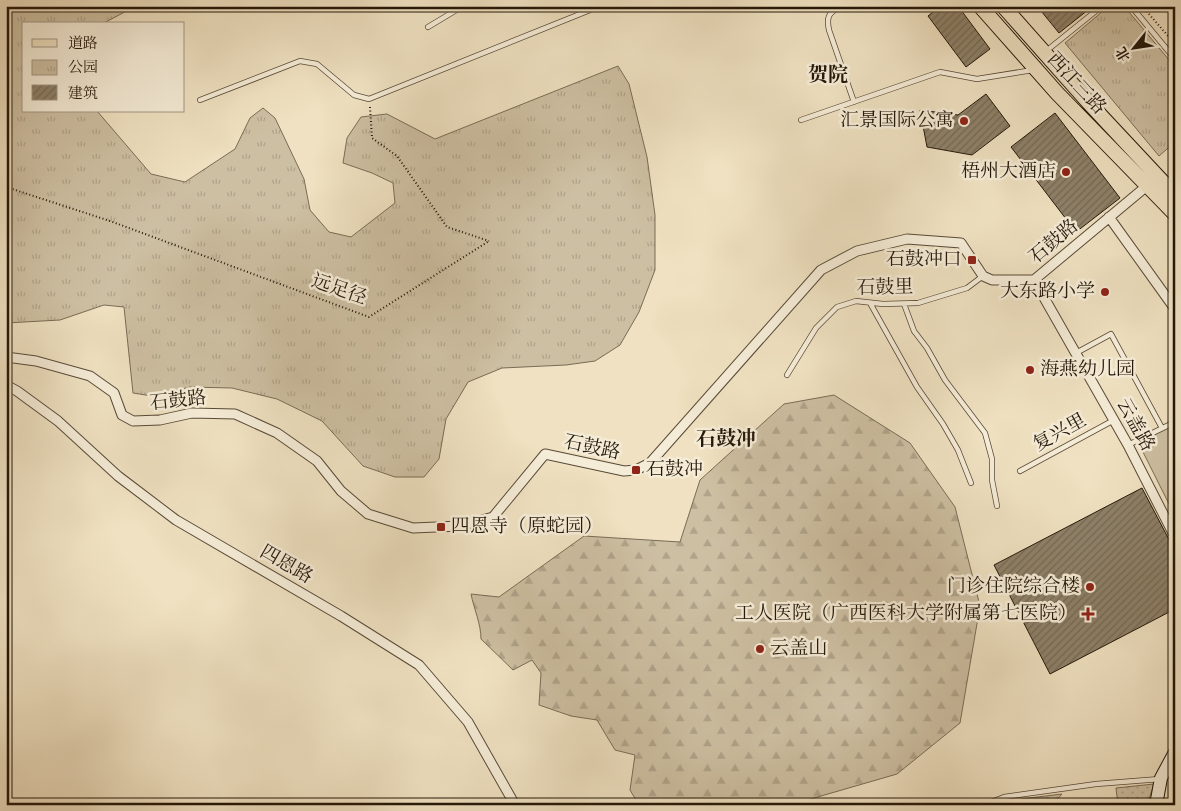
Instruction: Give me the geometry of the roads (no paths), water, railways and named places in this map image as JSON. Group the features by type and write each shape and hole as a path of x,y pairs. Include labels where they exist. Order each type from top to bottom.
{"main road":[{"name":"西江三路","path":"980,6 1036,70 1153,181"},
{"name":"西江三路","path":"1003,6 1153,181"},
{"path":"1153,181 1175,194"},
{"path":"1153,181 1175,214"}],"street":[{"name":"石鼓路","path":"6,358 36,360 90,376 114,394 122,415 133,421 160,420 192,413 235,414 277,434 317,461 341,491 368,514 413,528 460,526 493,518 545,454 624,471 636,470 650,463 821,270 857,251 907,239 961,243 982,276 992,280 1034,280 1153,181"},
{"path":"1109,217 1175,309"},
{"name":"云盖路","path":"1034,280 1128,445 1175,537"},
{"name":"四恩路","path":"6,385 58,421 118,476 176,520 341,616 419,665 468,722 515,805"},
{"path":"1156,805 1162,778 1175,752"}],"lane":[{"path":"428,27 463,6"},
{"path":"200,100 300,61 318,64 354,95 369,99 600,6"},
{"path":"841,6 830,12 826,19 854,102"},
{"path":"1044,53 1102,6"},
{"path":"1131,6 1175,59"},
{"path":"801,120 940,72 976,79 1036,70"},
{"name":"石鼓里","path":"787,374 816,328 836,307 856,301 918,303 967,288 982,276"},
{"path":"870,302 917,387 943,424 958,450 971,483"},
{"path":"904,304 914,331 927,348 945,380 985,433 992,459 992,480 997,506"},
{"path":"1076,353 1111,334 1162,428"},
{"name":"复兴里","path":"1020,471 1114,420"},
{"path":"1128,445 1175,422"},
{"path":"984,805 1004,798 1096,784 1162,778"}],"place":[{"name":"汇景国际公寓","path":"964,121"},
{"name":"梧州大酒店","path":"1066,172"},
{"name":"石鼓冲口","path":"972,260"},
{"name":"大东路小学","path":"1105,292"},
{"name":"海燕幼儿园","path":"1030,370"},
{"name":"石鼓冲","path":"636,470"},
{"name":"四恩寺（原蛇园）","path":"441,527"},
{"name":"门诊住院综合楼","path":"1090,587"},
{"name":"工人医院（广西医科大学附属第七医院）","path":"1088,614"},
{"name":"云盖山","path":"760,649"}],"district":[{"name":"贺院","path":"828,76"},
{"name":"石鼓冲","path":"726,440"}]}
